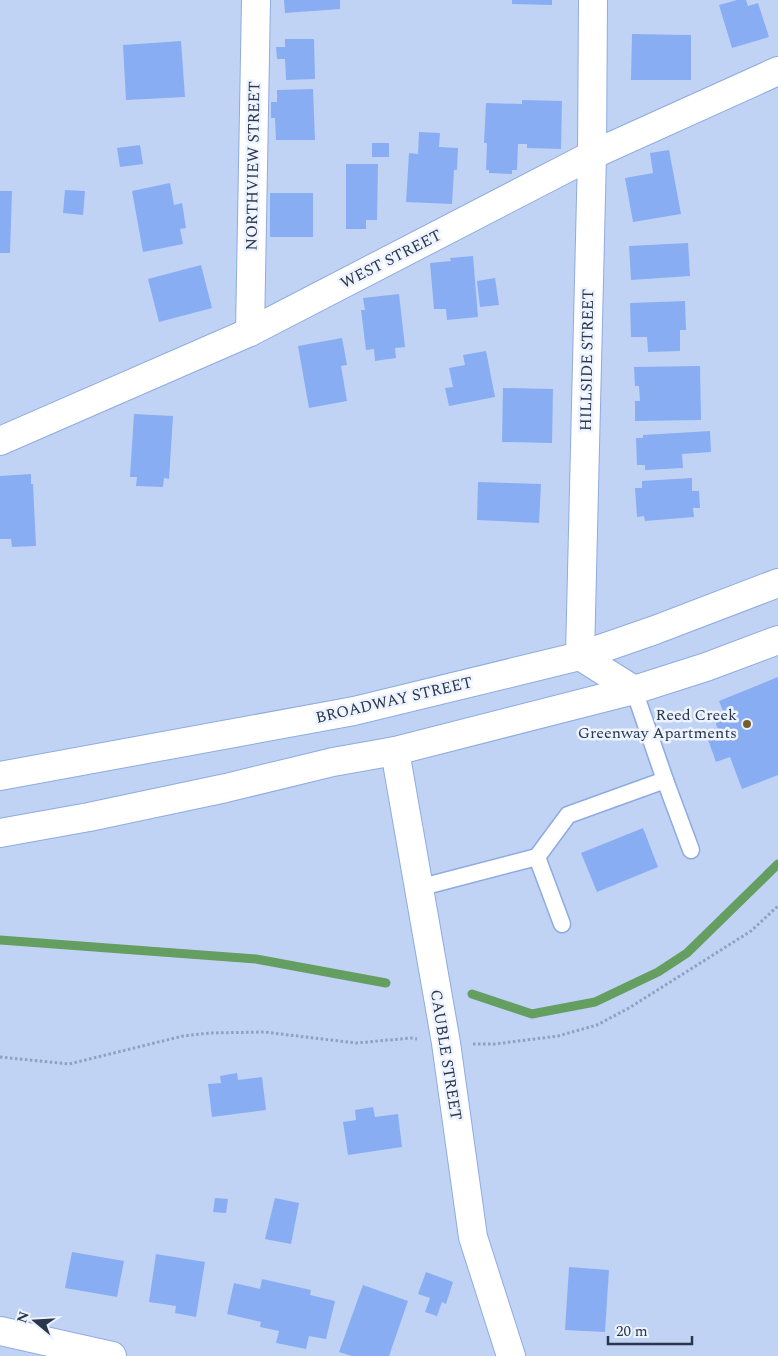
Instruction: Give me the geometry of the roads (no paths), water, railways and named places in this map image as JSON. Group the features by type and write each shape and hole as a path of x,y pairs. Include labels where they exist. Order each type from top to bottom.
{"street":[{"name":"NORTHVIEW STREET","path":"250,332 256,0"},
{"name":"HILLSIDE STREET","path":"580,656 592,155 593,0"},
{"name":"WEST STREET","path":"0,440 250,332 592,155 778,71"},
{"name":"BROADWAY STREET","path":"0,776 354,711 580,656 655,630 778,583"},
{"path":"0,833 98,815 334,762 395,751 634,690 706,667 778,640"},
{"path":"580,656 634,690"},
{"name":"CAUBLE STREET","path":"395,751 446,1043 473,1237 511,1356"},
{"path":"0,1331 112,1356"}],"lane":[{"path":"634,690 691,850"},
{"path":"418,888 537,857 568,815 665,780"},
{"path":"537,857 562,924"}],"waterway":[{"path":"472,994 532,1014 595,1002 658,972 687,953 778,864"},
{"path":"0,940 256,959 386,983"}],"place":[{"name":"Reed Creek Greenway Apartments","path":"747,724"}]}
